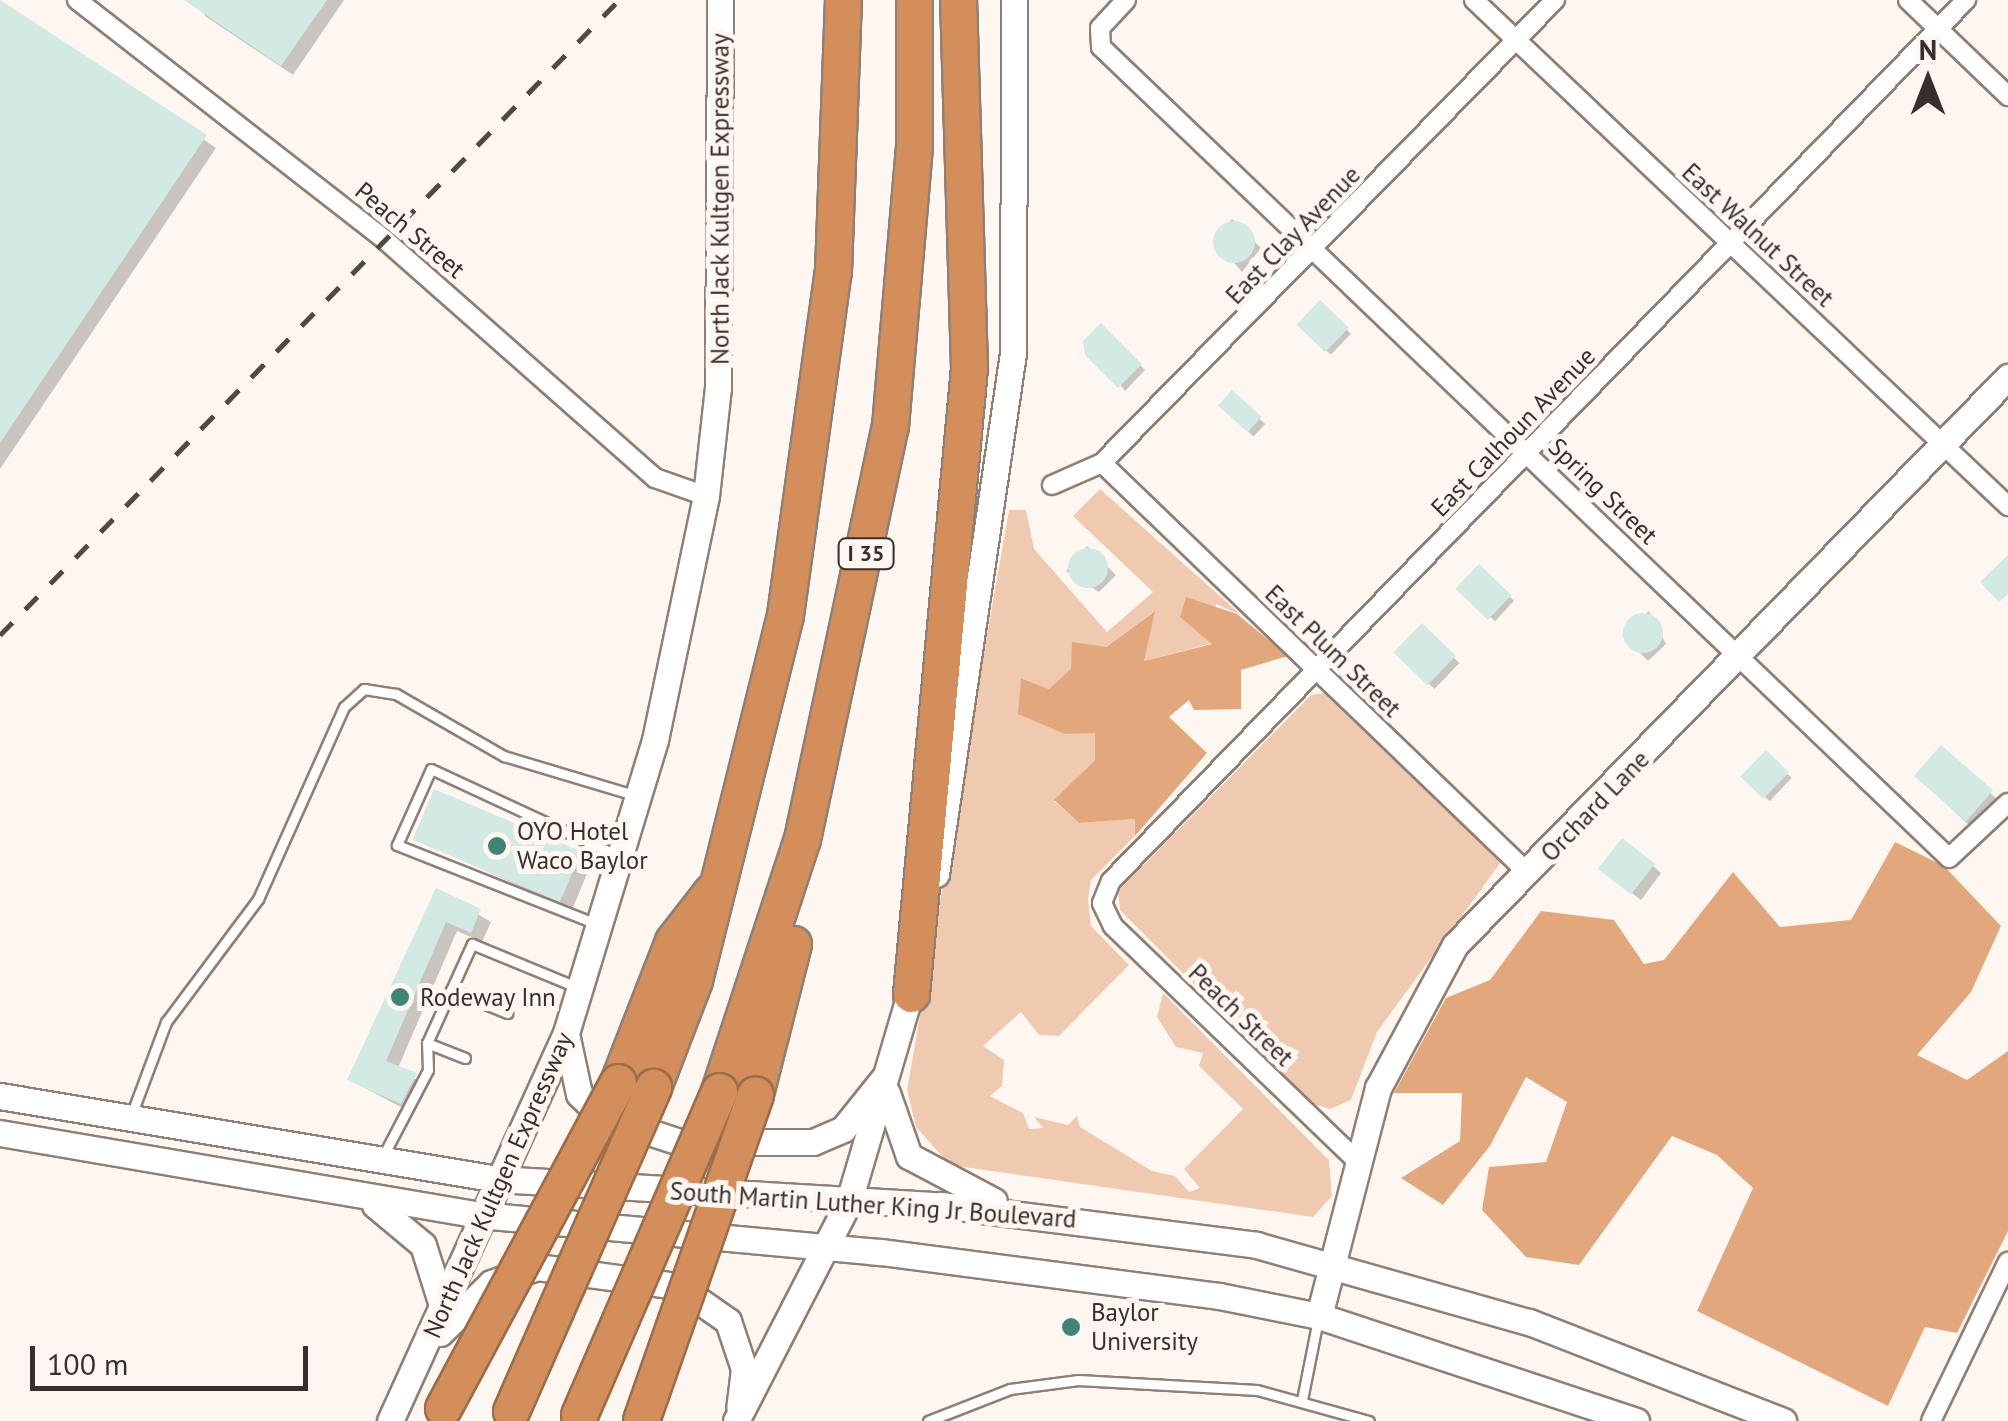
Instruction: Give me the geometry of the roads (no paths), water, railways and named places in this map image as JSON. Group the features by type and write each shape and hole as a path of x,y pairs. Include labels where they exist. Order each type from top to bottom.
{"highway":[{"path":"509,1416 635,1084 673,941 720,880 785,614 814,420 839,197 843,0"},
{"name":"I 35","path":"577,1418 718,1090 776,932 856,611 890,426 906,257 914,0"},
{"path":"907,1012 969,368 958,0"},
{"path":"641,1421 756,1094 856,611"},
{"path":"439,1415 635,1084"}],"main road":[{"name":"North Jack Kultgen Expressway","path":"390,1421 496,1179 566,1034 604,926 640,797 706,496 724,275 720,0"},
{"path":"735,1421 849,1201 888,1093 907,1012 958,750 1012,353 1014,0"},
{"name":"Orchard Lane","path":"1319,1316 1354,1158 1420,1002 1456,945 2008,378"},
{"path":"566,1034 579,1094 612,1124 680,1142 766,1148 844,1129 888,1071 907,1012"},
{"path":"888,1093 895,1132 925,1170 1032,1214"},
{"name":"South Martin Luther King Jr Boulevard","path":"0,1096 379,1163 496,1179 1032,1214 1331,1262 1598,1346 1783,1421"},
{"name":"South Martin Luther King Jr Boulevard","path":"0,1133 480,1215 829,1246 1319,1316 1636,1421"},
{"path":"352,1194 416,1234 435,1267 440,1310"},
{"path":"420,1359 462,1305 511,1272 558,1266 632,1275 678,1286 728,1321 744,1369 735,1421"}],"street":[{"name":"Peach Street","path":"77,0 385,240 655,478 706,496"},
{"name":"Spring Street","path":"1126,0 1098,34 1101,47 1949,858 2008,803"},
{"name":"East Walnut Street","path":"1474,0 2008,506"},
{"name":"East Clay Avenue","path":"1052,484 1102,464 1555,0"},
{"path":"1908,0 2008,96"},
{"name":"East Calhoun Avenue","path":"1102,903 1111,880 1966,0"},
{"name":"East Plum Street","path":"1102,464 1528,874"},
{"name":"Peach Street","path":"1102,903 1113,926 1354,1158"},
{"path":"1931,1421 2008,1262"}],"lane":[{"path":"130,1119 166,1022 258,899 344,707 364,689 396,694 504,756 640,797"},
{"path":"604,926 397,845 432,769 623,859"},
{"path":"379,1163 428,1070 427,1043 472,944 582,989"},
{"path":"451,990 506,1013"},
{"path":"427,1043 465,1058"},
{"path":"1302,1400 1319,1316"},
{"path":"928,1421 1010,1389 1078,1380 1198,1383 1302,1400 1369,1421"}],"railway":[{"path":"0,635 619,0"}],"place":[{"name":"OYO Hotel Waco Baylor","path":"497,846"},
{"name":"Rodeway Inn","path":"400,997"},
{"name":"Baylor University","path":"1071,1327"}]}
